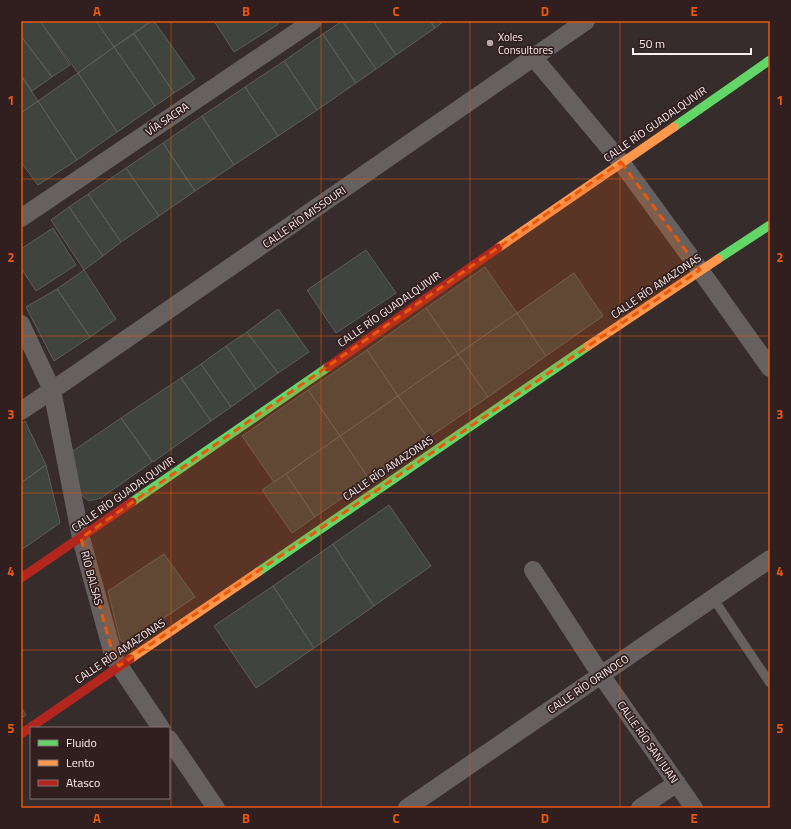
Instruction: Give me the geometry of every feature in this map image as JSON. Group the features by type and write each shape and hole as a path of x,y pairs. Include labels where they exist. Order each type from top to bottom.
{"street":[{"name":"VÍA SACRA","path":"21,218 312,21"},
{"name":"CALLE RÍO MISSOURI","path":"21,410 586,21"},
{"path":"534,58 621,162 770,368"},
{"name":"CALLE RÍO GUADALQUIVIR","path":"21,578 81,538 770,60"},
{"name":"CALLE RÍO AMAZONAS","path":"31,727 700,270 770,224"},
{"name":"RÍO BALSAS","path":"21,324 52,390 81,538 114,658 160,727"},
{"name":"CALLE RÍO ORINOCO","path":"407,808 770,559"},
{"name":"CALLE RÍO SAN JUAN","path":"533,570 601,675 694,808"},
{"name":"CALLE RÍO AMAZONAS","path":"21,734 30,728"},
{"path":"170,740 216,808"},
{"path":"640,808 676,783"}],"lane":[{"path":"713,598 770,683"}],"highlighted area":[{"path":"621,162 700,270 119,666 114,658 81,538"}],"building":[{"path":"21,21 40,21 70,65 52,77 21,36"},
{"path":"40,21 96,21 114,47 78,73"},
{"path":"96,21 151,21 114,47"},
{"path":"151,21 154,21 195,79 174,93 134,34"},
{"path":"214,21 280,21 277,25 234,52"},
{"path":"342,21 376,69 356,83 323,34"},
{"path":"343,21 373,21 396,55 376,69"},
{"path":"373,21 430,21 435,28 396,55"},
{"path":"430,21 444,21 435,28"},
{"path":"134,34 174,93 155,106 114,47"},
{"path":"323,34 356,83 317,110 284,61"},
{"path":"21,36 52,77 32,91 21,75"},
{"path":"114,47 155,106 117,132 78,73"},
{"path":"284,61 317,110 278,136 245,87"},
{"path":"78,73 117,132 77,160 38,101"},
{"path":"21,76 38,101 21,113"},
{"path":"245,87 278,136 234,165 202,116"},
{"path":"38,101 77,160 38,185 21,162 21,113"},
{"path":"202,116 234,165 195,191 163,143"},
{"path":"163,143 195,191 159,216 126,168"},
{"path":"126,168 159,216 121,242 88,194"},
{"path":"88,194 121,242 103,256 69,207"},
{"path":"69,207 103,256 84,270 51,220"},
{"path":"53,228 76,265 36,291 21,268 21,249"},
{"path":"366,250 396,293 336,333 307,290"},
{"path":"485,267 517,313 458,354 426,308"},
{"path":"84,270 116,319 90,337 57,289"},
{"path":"574,273 603,316 546,356 517,313"},
{"path":"57,289 90,337 54,361 26,307"},
{"path":"426,308 458,354 398,396 367,350"},
{"path":"278,309 309,352 278,373 247,332"},
{"path":"517,313 546,356 488,397 458,354"},
{"path":"247,332 278,373 256,389 226,346"},
{"path":"226,346 256,389 231,407 201,364"},
{"path":"367,350 398,396 340,436 308,390"},
{"path":"458,354 488,397 428,438 398,396"},
{"path":"201,364 231,407 211,421 181,378"},
{"path":"181,378 211,421 153,462 121,418"},
{"path":"308,390 340,436 274,482 242,436"},
{"path":"398,396 428,438 369,479 340,436"},
{"path":"121,418 152,462 101,498 89,501 79,493 70,453"},
{"path":"25,421 46,465 21,483 21,424"},
{"path":"340,436 369,479 315,517 286,474"},
{"path":"46,465 60,523 21,550 21,483"},
{"path":"286,474 315,517 292,533 262,490"},
{"path":"389,505 431,566 374,606 333,544"},
{"path":"333,544 374,606 314,648 273,586"},
{"path":"164,554 195,597 125,643 120,640 108,591"},
{"path":"273,586 314,648 256,688 214,626"},
{"path":"21,707 26,715 21,718"}],"traffic: fast":[{"path":"674,127 770,60"},
{"path":"718,259 770,225"},
{"path":"258,572 588,346"},
{"path":"132,502 328,367"}],"traffic: slow":[{"path":"498,248 674,127"},
{"path":"588,346 718,259"},
{"path":"130,659 258,572"}],"traffic: jam":[{"path":"328,367 498,248"},
{"path":"21,578 132,502"},
{"path":"31,727 130,659"},
{"path":"21,734 30,728"}],"place":[{"name":"Xoles Consultores","path":"490,43"}]}
